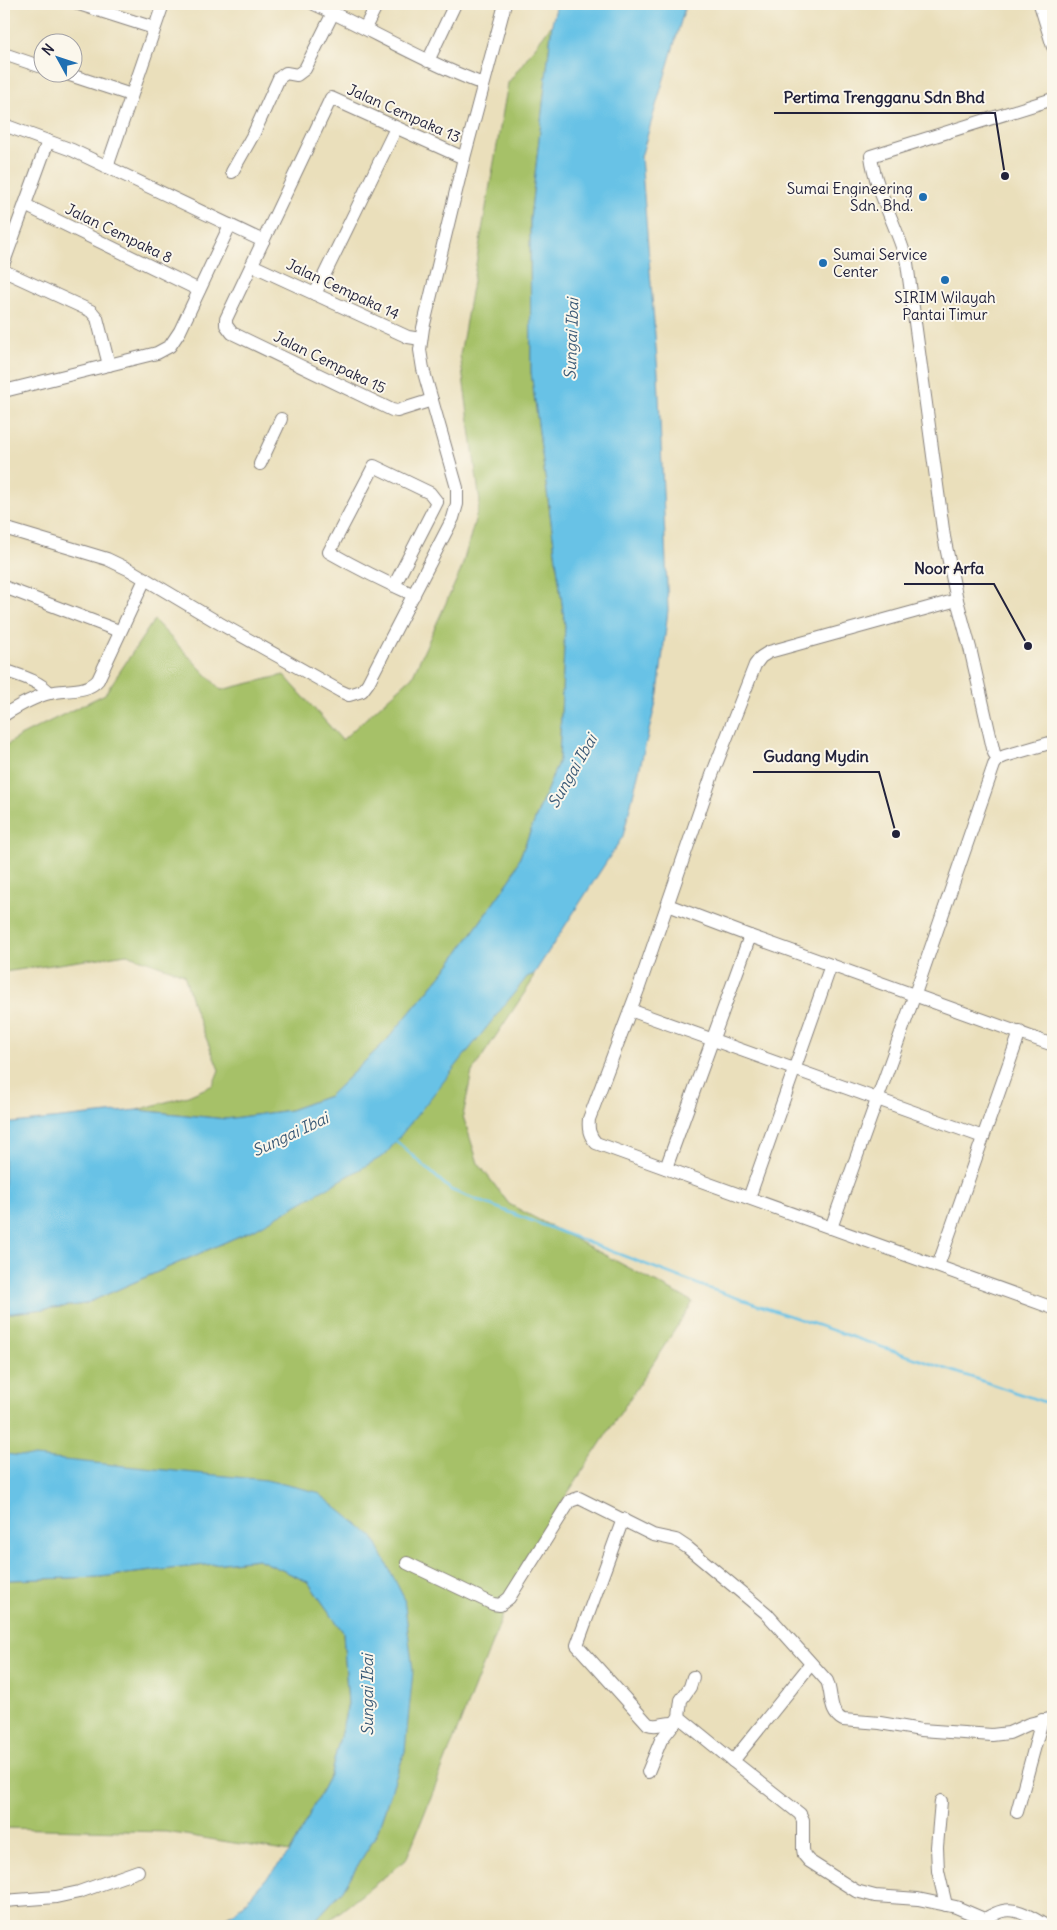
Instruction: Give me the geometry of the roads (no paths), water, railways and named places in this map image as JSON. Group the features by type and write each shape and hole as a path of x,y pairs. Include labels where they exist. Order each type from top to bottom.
{"street":[{"path":"79,4 154,28"},
{"path":"108,167 163,4"},
{"path":"314,4 337,14 428,62 483,84"},
{"path":"360,26 377,4"},
{"path":"428,62 455,4"},
{"path":"4,528 107,559 130,570 219,623 349,695 362,691 414,595 453,518 457,504 457,491 423,369 420,350 421,339 464,158 505,4"},
{"path":"1040,4 1053,47"},
{"path":"1047,4 1053,24"},
{"path":"232,172 254,133 279,78 286,73 297,75 305,69 337,14"},
{"path":"4,54 32,64"},
{"path":"82,79 131,95"},
{"name":"Jalan Cempaka 13","path":"259,239 331,98 464,158"},
{"path":"998,759 994,753 957,600 944,537 908,263 902,242 875,179 871,156 1053,99"},
{"path":"4,125 48,141 108,167 259,239 252,265"},
{"path":"314,294 396,128"},
{"path":"4,262 48,141"},
{"name":"Jalan Cempaka 8","path":"25,205 199,290"},
{"path":"4,390 157,353 170,346 180,331 199,290 236,228"},
{"name":"Jalan Cempaka 14","path":"252,265 408,337 421,339"},
{"name":"Jalan Cempaka 15","path":"252,265 226,319 226,325 232,333 392,410 397,411 432,400"},
{"path":"4,271 91,311 96,318 109,364"},
{"path":"260,464 281,418"},
{"path":"394,586 437,502 430,493 374,466 329,552 394,586 414,595"},
{"path":"4,715 50,693 94,686 145,579"},
{"path":"4,587 119,631"},
{"path":"957,600 768,652 761,657 756,665 712,775 668,904 589,1119 588,1130 590,1137 596,1143 1053,1308"},
{"path":"4,670 36,682 50,693"},
{"path":"832,1228 986,788 998,759 1053,742"},
{"path":"668,904 750,936 1053,1044"},
{"path":"666,1168 750,936"},
{"path":"749,1198 831,965"},
{"path":"630,1010 983,1137"},
{"path":"938,1266 1020,1032"},
{"path":"407,1563 493,1604 500,1605 509,1598 570,1500 574,1498 585,1499 653,1535 676,1540 766,1613 827,1681 832,1708 839,1718 921,1730 992,1735 1010,1734 1029,1724 1048,1719"},
{"path":"623,1519 577,1642 578,1647 648,1724 655,1726 677,1720 800,1814 803,1820 803,1849 809,1861 856,1891 865,1894 918,1899 946,1905 966,1911 979,1923 998,1911 1007,1910 1026,1914 1046,1926"},
{"path":"733,1761 811,1664"},
{"path":"648,1772 661,1740 677,1720 681,1700 690,1688 693,1677"},
{"path":"1017,1812 1048,1719"},
{"path":"941,1801 938,1829 938,1863 946,1905"},
{"path":"4,1901 56,1897 79,1892 138,1871"}],"water":[{"name":"Sungai Ibai","path":"557,4 686,4 641,157 658,373 668,610 658,694 623,836 534,974 527,977 385,1155 255,1229 85,1304 4,1314 4,1124 137,1110 226,1119 290,1110 329,1096 387,1040 450,964 512,877 559,760 565,626 531,372 530,219 552,24"},
{"name":"Sungai Ibai","path":"4,1454 266,1480 317,1492 373,1537 404,1598 413,1671 405,1751 376,1835 343,1890 310,1926 209,1926 236,1912 290,1852 331,1773 348,1704 343,1632 308,1582 258,1559 100,1577 4,1579"}],"waterway":[{"path":"394,1139 451,1190 705,1287 1053,1405"}],"place":[{"name":"Pertima Trengganu Sdn Bhd","path":"1005,176"},
{"name":"Sumai Engineering Sdn. Bhd.","path":"923,197"},
{"name":"Sumai Service Center","path":"823,263"},
{"name":"SIRIM Wilayah Pantai Timur","path":"945,280"},
{"name":"Noor Arfa","path":"1028,646"},
{"name":"Gudang Mydin","path":"896,834"}]}
